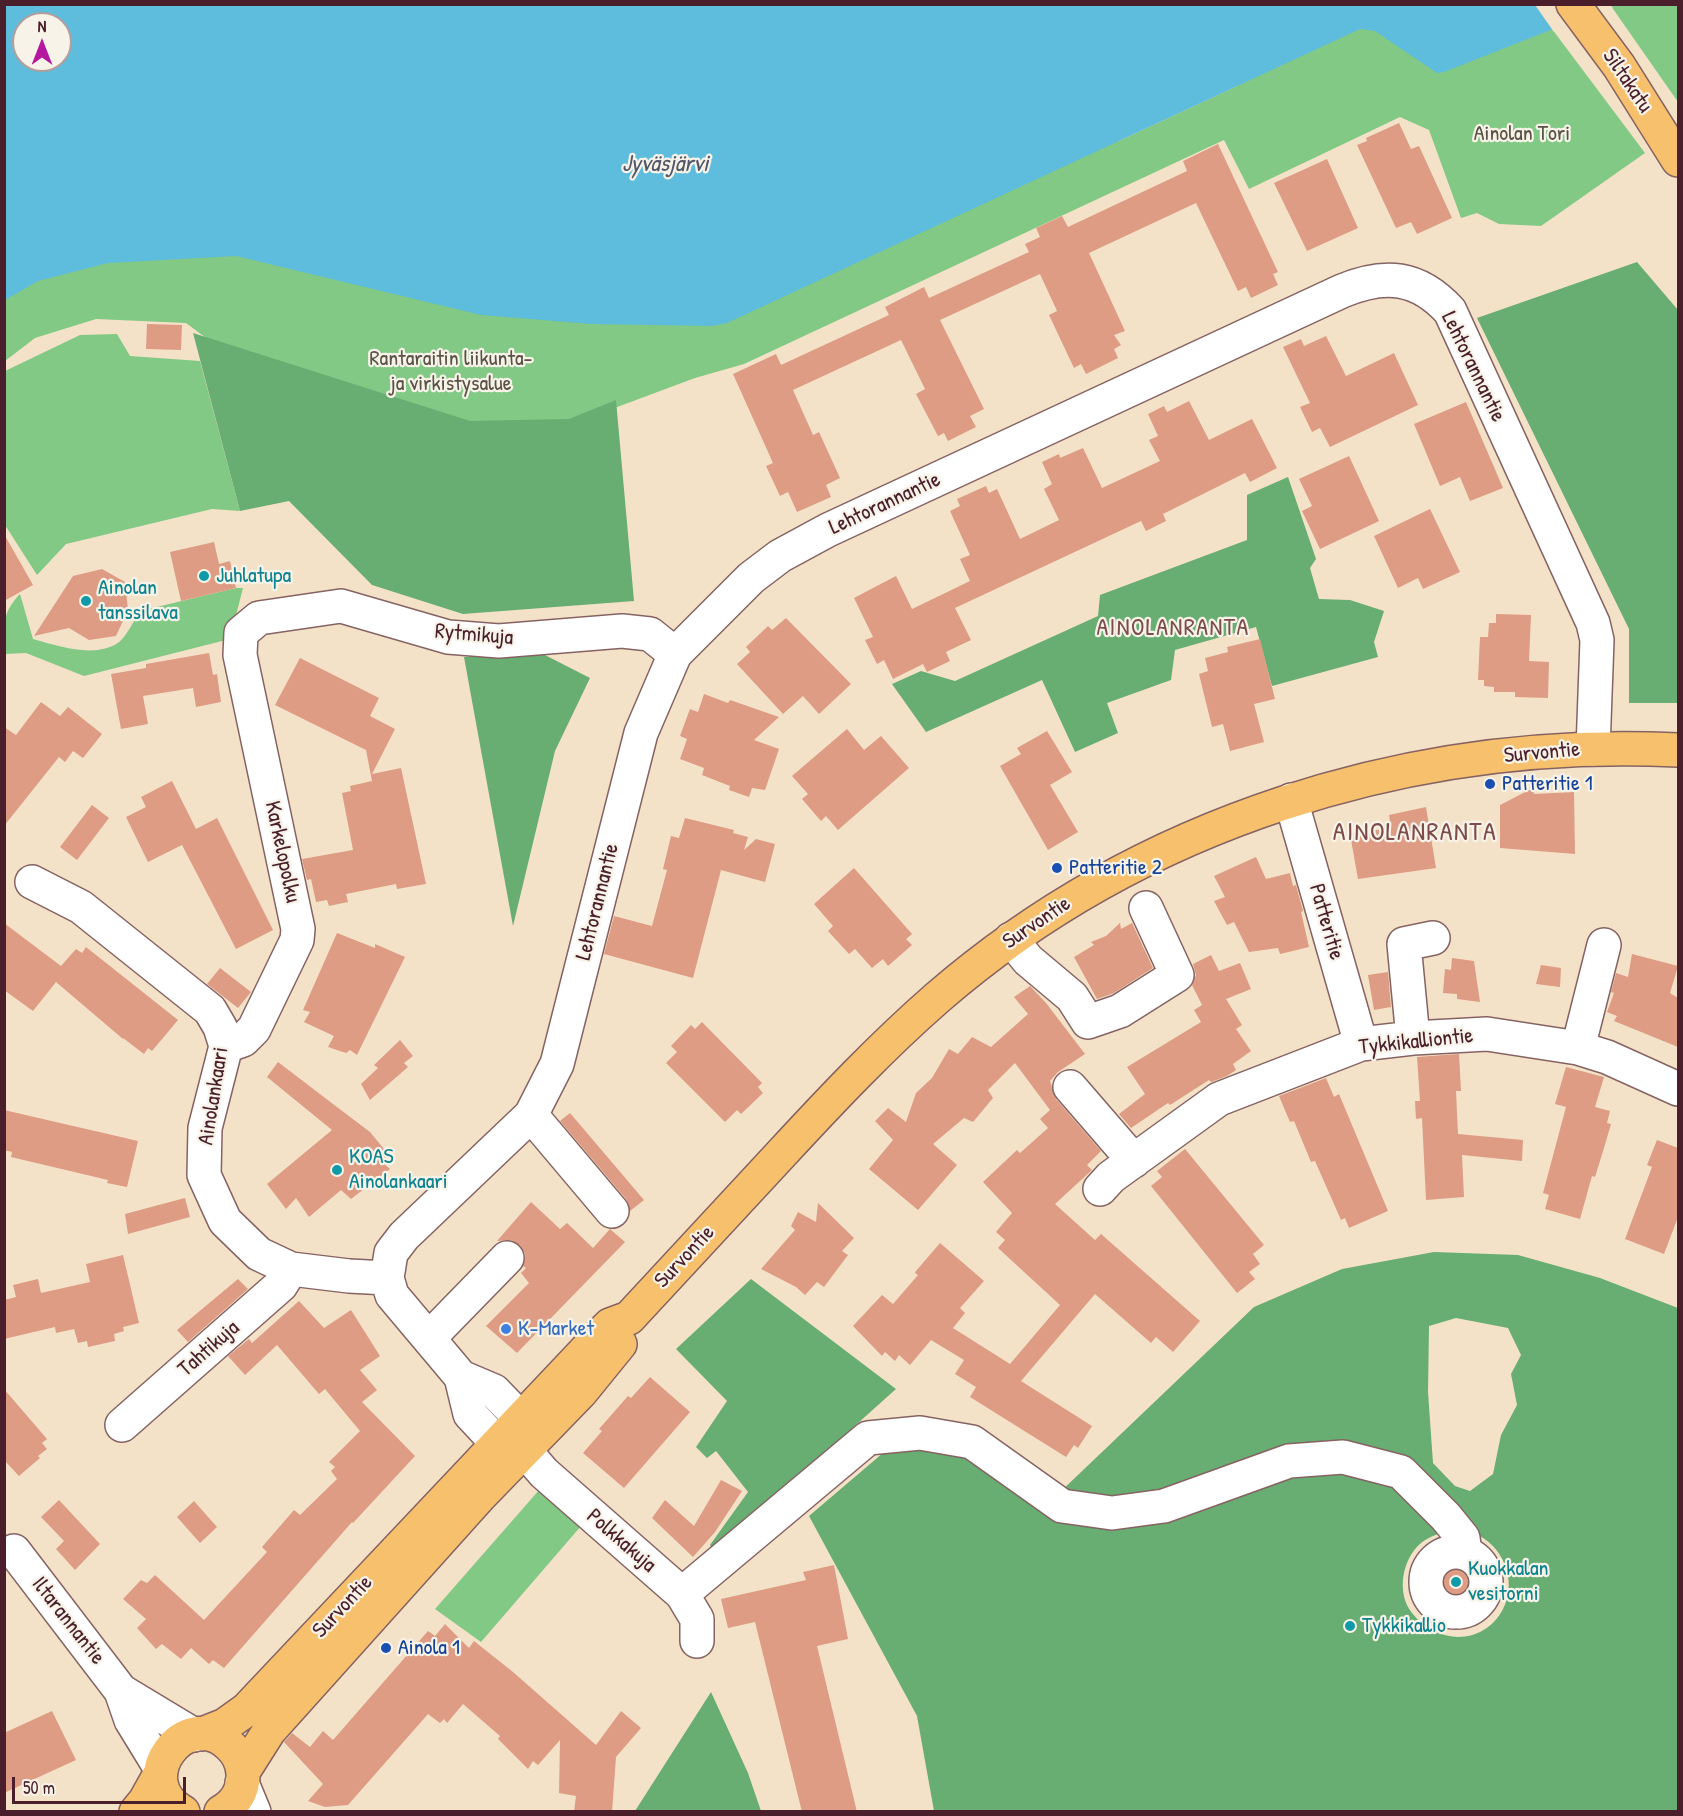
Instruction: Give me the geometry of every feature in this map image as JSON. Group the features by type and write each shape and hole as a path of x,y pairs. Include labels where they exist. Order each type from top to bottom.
{"main road":[{"name":"Siltakatu","path":"1573,4 1618,66 1678,160"},
{"name":"Survontie","path":"521,1419 610,1325 629,1318 824,1109 936,998 1011,939 1052,911 1114,875 1239,818 1332,787 1413,768 1528,753 1593,749 1678,750"},
{"name":"Survontie","path":"161,1771 165,1757 182,1739 225,1725 246,1710 511,1447 581,1392 625,1338 629,1318"},
{"name":"Survontie","path":"221,1812 246,1789 269,1731 480,1496 511,1447"},
{"path":"198,1734 214,1736 225,1741 234,1749 240,1760 246,1789"},
{"path":"136,1812 146,1801 161,1771"},
{"path":"161,1771 162,1787 167,1798 183,1812"}],"street":[{"name":"Lehtorannantie","path":"387,1278 391,1253 404,1236 531,1115 557,1064 641,733 675,654 751,578 780,556 828,530 1357,284 1385,279 1399,280 1425,290 1439,299 1450,311 1593,623 1597,640 1593,749"},
{"name":"Rytmikuja","path":"241,633 259,618 341,606 448,637 499,641 622,631 650,634 675,654"},
{"name":"Karkelopolku","path":"226,1046 243,1040 254,1029 297,940 298,929 240,655 241,633"},
{"name":"Patteritie","path":"1291,800 1361,1044"},
{"name":"Ainolankaari","path":"32,882 81,907 210,1010 220,1028 226,1046 205,1128 204,1175 225,1221 259,1254 291,1269 387,1278"},
{"path":"1011,939 1028,960 1072,997 1088,1022 1120,1011 1177,975 1146,908"},
{"path":"1413,1038 1404,944 1432,938"},
{"path":"1578,1048 1604,945"},
{"name":"Tykkikalliontie","path":"1100,1189 1111,1178 1219,1099 1361,1044 1413,1038 1487,1034 1578,1048 1607,1057 1667,1083"},
{"path":"1070,1087 1134,1161"},
{"path":"531,1115 612,1211"},
{"path":"429,1338 507,1258"},
{"name":"Tahtikuja","path":"122,1425 281,1285 291,1269"},
{"path":"387,1278 392,1295 461,1377 470,1414 511,1447 521,1419 494,1391 461,1377"},
{"path":"682,1594 868,1438 920,1433 972,1442 1062,1506 1112,1514 1164,1506 1289,1461 1342,1457 1401,1472 1463,1538 1465,1553"},
{"name":"Polkkakuja","path":"511,1447 682,1594 697,1619 697,1641"},
{"name":"Iltarannantie","path":"14,1551 122,1691 131,1719 161,1771"},
{"name":"Iltarannantie","path":"122,1691 198,1734"}],"green space":[{"path":"1352,4 1488,54 1552,29 1645,153 1541,226 1499,224 1477,213 1461,218 1429,130 1400,117 1249,189 1224,140 744,364 695,378 577,422 508,437 237,361 186,323 96,319 35,338 5,361 5,150 1074,93 1119,141 1237,86"},
{"path":"1678,5 1678,102 1611,6"},
{"path":"1637,262 1678,310 1678,703 1629,703 1629,629 1477,318"},
{"path":"193,333 470,421 569,419 616,400 634,601 463,614 372,585 289,501 240,511"},
{"path":"117,334 130,356 200,361 240,511 212,509 66,544 37,575 5,525 5,371 80,335"},
{"path":"1288,477 1316,559 1310,568 1319,599 1350,600 1384,611 1374,642 1378,657 1272,686 1256,627 1175,650 1171,680 1107,703 1118,733 1075,752 1042,680 926,732 892,684 921,671 955,681 1098,616 1100,595 1247,540 1247,495"},
{"path":"243,588 230,639 84,676 26,653 5,654 6,615 20,594 33,639 77,650 99,650 122,640 140,611"},
{"path":"539,652 590,678 555,751 513,926 464,657"},
{"path":"1434,1252 1518,1255 1600,1278 1678,1308 1678,1811 934,1811 917,1716 809,1516 924,1418 1057,1495 1254,1307 1342,1269","holes":["1456,1318 1508,1328 1521,1355 1511,1374 1517,1405 1501,1435 1493,1474 1470,1491 1455,1486 1433,1463 1428,1392 1429,1326","1455,1530 1467,1531 1484,1538 1500,1554 1505,1565 1509,1587 1503,1609 1494,1621 1484,1630 1459,1637 1434,1631 1422,1623 1407,1605 1403,1586 1403,1576 1409,1558 1421,1543 1442,1533"]},
{"path":"751,1279 896,1389 713,1553 710,1545 748,1492 716,1451 707,1458 696,1447 727,1401 676,1349"},
{"path":"540,1489 581,1526 481,1642 435,1609"},
{"path":"711,1692 748,1773 761,1811 635,1811"}],"water":[{"name":"Jyväsjärvi","path":"5,5 1614,5 1437,73 1375,31 1360,29 727,323 712,326 591,324 481,315 236,256 108,263 38,281 5,300"}],"pier":[{"path":"1535,5 1610,5 1613,8 1554,32"}],"building":[{"path":"1399,123 1411,149 1419,146 1452,218 1417,234 1411,222 1396,228 1357,145 1367,141 1366,138"},
{"path":"1218,144 1278,272 1273,274 1278,285 1251,298 1246,287 1238,291 1196,203 1089,253 1125,331 1114,335 1121,345 1114,349 1118,358 1086,374 1081,364 1074,368 1049,315 1057,311 1040,274 940,320 984,409 970,416 976,427 948,441 944,433 938,436 916,394 925,389 901,340 793,390 813,435 819,432 840,478 826,485 831,497 797,512 788,492 780,496 766,466 773,463 733,374 776,354 781,365 889,315 885,307 924,287 929,298 1029,252 1025,244 1040,237 1036,228 1062,216 1068,227 1187,171 1183,161"},
{"path":"1327,159 1358,228 1307,251 1274,183"},
{"path":"147,324 182,325 181,350 146,349"},
{"path":"1326,336 1346,376 1394,353 1418,405 1330,447 1320,428 1312,432 1300,407 1310,403 1283,347 1301,339 1304,346"},
{"path":"1189,401 1209,440 1252,419 1277,468 1250,482 1245,473 1163,514 1166,521 1146,531 1141,521 955,608 971,640 946,652 950,661 927,672 923,664 893,679 884,660 877,664 865,640 873,637 854,598 896,576 912,609 970,581 960,559 970,555 950,511 960,506 957,499 986,486 989,493 997,489 1020,539 1059,520 1044,489 1052,484 1042,462 1059,454 1060,458 1083,448 1102,488 1160,461 1149,440 1158,436 1148,414 1164,406 1167,412"},
{"path":"1466,402 1503,488 1470,501 1460,477 1440,486 1414,424"},
{"path":"1349,456 1379,521 1320,549 1302,511 1312,506 1299,479"},
{"path":"1430,509 1460,572 1423,589 1418,578 1398,588 1374,536"},
{"path":"4,534 33,585 4,601"},
{"name":"Juhlatupa","path":"214,542 219,564 230,561 236,588 181,601 170,552"},
{"name":"Ainolan tanssilava","path":"102,569 125,582 128,610 116,636 89,640 69,628 34,636 73,576"},
{"path":"1496,614 1531,615 1529,661 1549,662 1548,698 1515,697 1515,692 1494,692 1494,687 1484,686 1484,680 1478,680 1480,637 1488,637 1489,623 1496,623"},
{"path":"786,618 851,684 819,714 803,696 783,714 737,664 750,652 746,647 768,626 772,630"},
{"path":"1260,639 1275,699 1254,704 1264,742 1230,751 1223,724 1212,727 1199,674 1208,671 1205,658 1228,652 1227,647"},
{"path":"209,653 213,675 217,674 221,702 196,707 193,688 143,696 148,724 121,729 111,674 146,668 146,664"},
{"path":"300,658 379,698 370,716 395,729 372,774 401,768 426,884 397,889 396,884 346,894 348,902 329,906 327,900 316,902 311,879 307,880 302,859 353,850 342,793 351,791 350,786 372,781 366,750 275,705"},
{"path":"704,694 728,703 730,700 779,717 754,740 779,749 765,790 752,788 749,797 729,790 730,786 702,775 704,768 680,759 687,739 680,736 690,709 698,712"},
{"path":"41,702 60,716 68,707 102,734 83,758 73,751 65,762 59,757 4,826 4,727 16,735"},
{"path":"847,729 864,750 881,736 909,768 838,830 826,816 821,821 802,799 808,794 792,776"},
{"path":"1047,731 1072,772 1050,785 1078,832 1048,850 1000,766 1021,754 1017,748"},
{"path":"172,781 196,829 217,818 273,930 236,949 182,845 148,862 126,817 146,807 141,797"},
{"path":"1535,787 1534,794 1574,792 1575,854 1500,848 1500,805"},
{"path":"92,805 109,818 77,860 60,847"},
{"path":"1426,807 1436,868 1358,879 1350,834 1391,828 1389,815"},
{"path":"685,818 734,830 733,833 748,837 744,850 756,839 775,844 765,882 721,870 693,978 604,954 614,916 652,926 667,870 663,869 671,836 679,838"},
{"path":"1256,857 1266,879 1290,873 1303,911 1301,912 1309,947 1280,954 1278,948 1249,952 1234,922 1227,925 1214,901 1225,897 1214,876"},
{"path":"854,868 912,934 906,939 912,945 888,966 883,959 872,968 855,949 849,954 828,931 833,926 814,904"},
{"path":"4,923 61,966 76,949 82,953 86,947 178,1020 152,1051 148,1048 144,1054 56,982 33,1011 4,990"},
{"path":"1120,923 1121,929 1132,923 1153,968 1114,993 1097,999 1074,957 1094,945 1091,942 1106,936"},
{"path":"337,933 375,948 375,944 405,957 357,1055 350,1050 346,1053 328,1047 334,1036 304,1022 310,1012 303,1010"},
{"path":"1632,954 1678,966 1670,993 1678,998 1678,1047 1614,1021 1617,1016 1607,1012 1614,993 1611,992 1616,973 1628,977"},
{"path":"1211,955 1219,971 1240,963 1251,989 1226,999 1242,1025 1236,1029 1251,1051 1233,1064 1236,1070 1227,1076 1211,1082 1209,1080 1170,1105 1168,1103 1131,1128 1119,1114 1145,1094 1127,1067 1201,1022 1194,1010 1202,1005 1192,985 1196,975 1193,964"},
{"path":"1452,958 1474,961 1480,1002 1457,999 1457,994 1443,993 1445,969 1451,970"},
{"path":"1541,965 1561,968 1560,987 1536,984"},
{"path":"220,968 251,992 238,1008 207,984"},
{"path":"1388,972 1391,1007 1374,1010 1368,975"},
{"path":"1030,986 1085,1054 1058,1072 1050,1081 1056,1099 1101,1151 1087,1165 1092,1170 1055,1204 1095,1240 1101,1234 1200,1321 1173,1352 1156,1337 1151,1343 1095,1294 1021,1381 1092,1426 1078,1448 1074,1445 1066,1457 970,1397 976,1387 955,1374 964,1360 931,1340 910,1365 899,1355 895,1361 885,1352 882,1356 853,1326 882,1295 893,1304 918,1275 916,1271 940,1243 984,1281 960,1308 965,1313 953,1328 1010,1364 1060,1305 998,1248 1005,1240 996,1232 1012,1213 983,1182 1017,1150 1020,1153 1048,1128 1040,1119 1050,1110 1015,1063 988,1090 993,1098 973,1122 964,1118 933,1144 957,1165 918,1210 869,1169 893,1140 875,1121 888,1108 906,1122 916,1093 932,1078 949,1049 958,1054 972,1037 991,1047 1028,1014 1014,997"},
{"path":"702,1022 762,1083 758,1087 763,1093 741,1114 737,1110 725,1122 666,1063 677,1052 671,1046 691,1025 695,1029"},
{"path":"400,1040 413,1056 404,1063 408,1067 370,1100 361,1084 378,1068 374,1065"},
{"path":"1459,1054 1461,1091 1456,1091 1458,1134 1523,1140 1522,1161 1462,1155 1464,1197 1426,1200 1422,1118 1416,1119 1415,1101 1420,1101 1417,1057"},
{"name":"KOAS Ainolankaari","path":"278,1062 370,1132 389,1155 381,1161 390,1169 351,1199 341,1190 309,1217 296,1198 286,1209 267,1184 332,1130 267,1077"},
{"path":"1566,1067 1604,1077 1595,1107 1610,1111 1607,1123 1611,1124 1595,1177 1592,1176 1580,1219 1545,1209 1549,1195 1543,1193 1566,1107 1555,1104"},
{"path":"1326,1078 1334,1097 1339,1094 1388,1211 1349,1228 1345,1218 1341,1220 1315,1161 1311,1162 1294,1121 1290,1122 1279,1096"},
{"path":"4,1110 138,1141 127,1187 107,1183 108,1180 11,1157 12,1152 4,1150"},
{"path":"570,1113 644,1200 630,1211 626,1199 560,1121"},
{"path":"1657,1140 1678,1148 1678,1217 1664,1254 1625,1239 1652,1167 1647,1165"},
{"path":"1185,1149 1264,1245 1253,1254 1260,1264 1249,1272 1255,1279 1237,1293 1151,1186 1162,1177 1157,1171"},
{"path":"185,1198 190,1217 128,1234 125,1214"},
{"path":"531,1202 560,1229 567,1223 593,1248 610,1229 625,1242 517,1353 486,1326 529,1283 521,1273 526,1268 523,1266 525,1254 520,1245 511,1240 497,1241"},
{"path":"818,1203 854,1238 842,1251 848,1255 824,1287 817,1282 805,1295 796,1287 761,1269 795,1230 791,1226 798,1212 816,1222"},
{"path":"123,1255 139,1323 123,1327 124,1331 114,1334 115,1341 88,1347 87,1341 78,1343 74,1329 56,1333 55,1327 4,1339 4,1300 16,1297 13,1285 38,1279 41,1293 90,1282 86,1264"},
{"path":"238,1279 248,1289 188,1342 177,1330"},
{"path":"299,1301 324,1328 351,1310 380,1356 360,1370 377,1390 362,1402 415,1456 352,1522 224,1668 213,1660 209,1664 191,1648 181,1659 162,1644 156,1649 137,1628 146,1619 123,1599 141,1580 147,1583 155,1575 204,1620 267,1552 262,1547 294,1510 300,1515 337,1479 331,1471 335,1467 329,1462 360,1431 325,1389 319,1394 277,1345 245,1375 228,1356 249,1339 252,1343"},
{"path":"650,1377 690,1412 624,1488 583,1453 602,1431 599,1429 628,1396 631,1398"},
{"path":"4,1389 47,1439 42,1443 47,1449 19,1476 4,1460"},
{"path":"721,1480 742,1491 715,1532 693,1557 652,1518 665,1500 694,1526"},
{"path":"59,1500 100,1544 75,1570 56,1549 64,1541 41,1517"},
{"path":"194,1501 217,1527 200,1543 177,1517"},
{"name":"Kuokkalan vesitorni","path":"1447,1559 1458,1570 1468,1571 1476,1568 1479,1573 1480,1590 1474,1600 1467,1605 1459,1607 1445,1605 1435,1595 1431,1582 1433,1575 1440,1564"},
{"path":"834,1565 848,1639 817,1646 857,1812 802,1812 755,1622 728,1628 721,1599 806,1580 803,1572"},
{"path":"445,1624 469,1648 474,1641 513,1672 596,1745 621,1711 641,1728 616,1757 612,1812 574,1812 576,1796 559,1793 560,1740 538,1765 533,1761 528,1769 498,1739 500,1736 463,1704 447,1723 444,1719 440,1723 428,1714 348,1805 325,1807 308,1801 323,1784 284,1742 292,1733 310,1747 323,1731 333,1740 428,1631 435,1636"},
{"path":"52,1711 76,1760 4,1793 4,1733"}],"place":[{"name":"Juhlatupa","path":"204,576"},
{"name":"Ainolan tanssilava","path":"86,601"},
{"name":"Patteritie 1","path":"1490,784"},
{"name":"Patteritie 2","path":"1057,868"},
{"name":"KOAS Ainolankaari","path":"337,1170"},
{"name":"K-Market","path":"506,1329"},
{"name":"Kuokkalan vesitorni","path":"1456,1582"},
{"name":"Tykkikallio","path":"1350,1626"},
{"name":"Ainola 1","path":"386,1648"}],"district":[{"name":"AINOLANRANTA","path":"1173,629"},
{"name":"AINOLANRANTA","path":"1415,833"}],"park label":[{"name":"Ainolan Tori","path":"1522,134"},
{"name":"Rantaraitin liikunta- ja virkistysalue","path":"451,372"}]}
